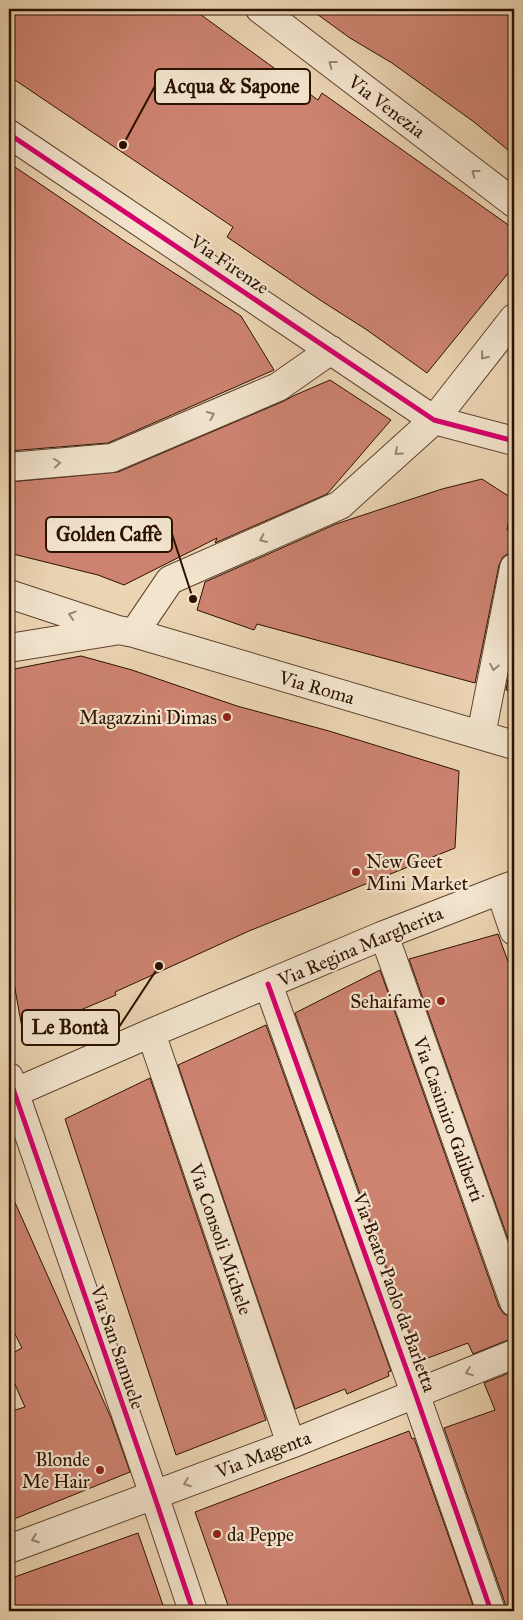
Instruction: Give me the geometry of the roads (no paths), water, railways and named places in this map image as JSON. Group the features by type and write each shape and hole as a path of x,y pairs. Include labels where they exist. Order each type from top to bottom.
{"street":[{"name":"Via Venezia","path":"260,9 514,203"},
{"name":"Via Firenze","path":"9,134 434,420 514,441"},
{"path":"126,632 170,580 340,505 434,420 514,318"},
{"path":"9,467 112,458 278,386 331,350"},
{"path":"481,735 514,568"},
{"name":"Via Roma","path":"9,594 126,632 514,745"},
{"name":"Via Roma","path":"9,648 126,632"},
{"path":"507,887 514,931"},
{"name":"Via Regina Margherita","path":"11,1088 151,1033 507,887"},
{"name":"Via Casimiro Galiberti","path":"384,936 514,1302"},
{"name":"Via Beato Paolo da Barletta","path":"268,984 415,1393 490,1611"},
{"name":"Via Consoli Michele","path":"151,1033 291,1444"},
{"name":"Via San Samuele","path":"11,1088 193,1611"},
{"name":"Via Magenta","path":"9,1549 291,1444 514,1354"}],"place":[{"name":"Acqua & Sapone","path":"123,145"},
{"name":"Golden Caffè","path":"193,599"},
{"name":"Magazzini Dimas","path":"227,717"},
{"name":"New Geet Mini Market","path":"356,872"},
{"name":"Le Bontà","path":"159,966"},
{"name":"Sehaifame","path":"441,1001"},
{"name":"Blonde Me Hair","path":"100,1470"},
{"name":"da Peppe","path":"217,1534"}]}
